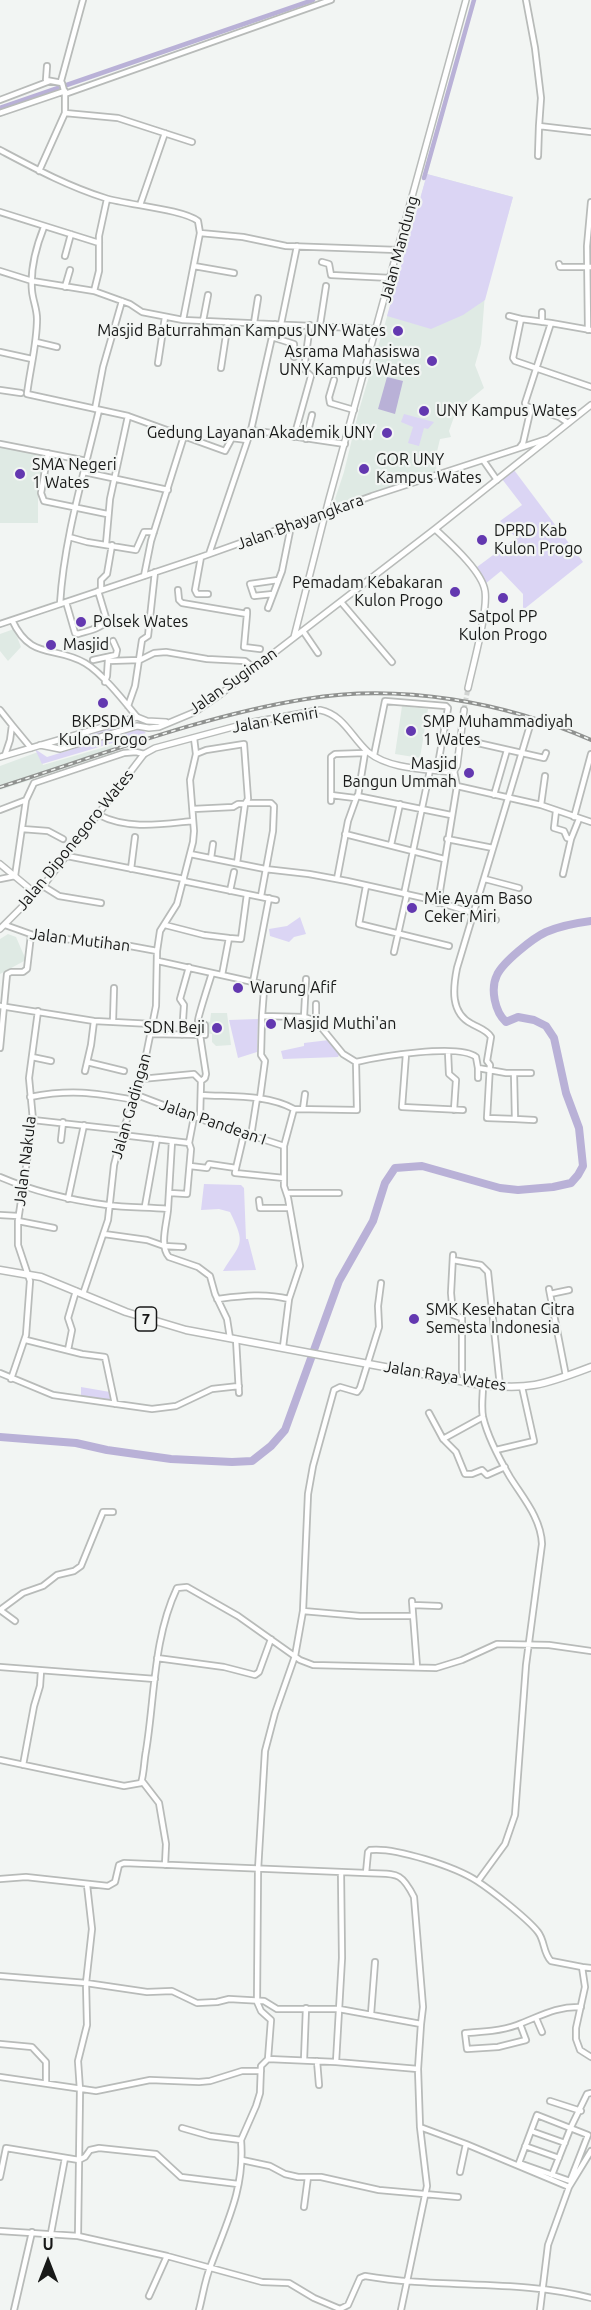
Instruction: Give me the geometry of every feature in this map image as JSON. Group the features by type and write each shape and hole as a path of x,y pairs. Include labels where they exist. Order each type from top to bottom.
{"highway":[{"name":"7","path":"0,1270 28,1274 167,1325 283,1347"},
{"name":"Jalan Raya Wates","path":"283,1347 483,1385 522,1387 543,1385 591,1366"}],"main road":[{"name":"Jalan Mandung","path":"294,637 466,0"},
{"name":"Jalan Bhayangkara","path":"550,438 591,405"},
{"name":"Jalan Sugiman","path":"40,745 48,749 60,749 137,726 150,728 198,710 303,632 550,438"},
{"path":"435,529 474,570 485,590 484,608 468,688"},
{"name":"Jalan Kemiri","path":"144,754 154,748 248,723 321,710 340,718 368,752 388,762 454,771"},
{"path":"454,771 458,766 464,710"},
{"path":"2,756 137,717 147,721 169,722"},
{"name":"Jalan Diponegoro Wates","path":"3,927 43,886 144,754"},
{"path":"0,864 35,893"}],"street":[{"path":"39,171 65,113 65,92 61,82 83,0"},
{"path":"0,113 331,0"},
{"path":"526,0 536,48 541,98 538,156"},
{"path":"47,66 46,78 50,81"},
{"path":"0,100 50,81 61,82"},
{"path":"65,113 118,118 192,141"},
{"path":"539,126 591,132"},
{"path":"140,205 165,133"},
{"path":"0,150 72,187 107,199 194,218 200,224 200,233 183,320"},
{"path":"94,291 99,271 99,243 107,199"},
{"path":"509,316 590,330 591,202"},
{"path":"0,212 99,243"},
{"path":"24,394 36,342 37,312 32,292 34,258 44,227"},
{"path":"200,233 297,246 398,250"},
{"path":"65,256 71,234"},
{"path":"209,554 250,430 297,246"},
{"path":"322,262 329,264 331,275 391,278"},
{"path":"559,264 560,267 589,266"},
{"path":"194,266 234,273"},
{"path":"65,287 70,270"},
{"path":"0,271 32,281 94,291 122,301 142,312 183,320 376,329"},
{"path":"320,325 326,286"},
{"path":"203,321 208,295"},
{"path":"254,323 258,298"},
{"path":"122,301 103,367 87,461 63,572 63,603 75,633 78,634 101,626 106,621 100,591 101,580 107,574 109,544 107,514 128,416"},
{"path":"542,312 542,322"},
{"path":"158,363 165,317"},
{"path":"521,319 514,360 591,387"},
{"path":"221,368 228,322"},
{"path":"550,323 525,403 526,406 559,417 568,423"},
{"path":"294,437 311,376 304,369 310,325"},
{"path":"272,337 294,344 294,357"},
{"path":"36,342 57,347"},
{"path":"0,352 32,359"},
{"path":"334,380 329,397 330,403 354,410"},
{"path":"0,390 128,416 225,451 232,438 247,440"},
{"path":"515,450 523,442 531,408"},
{"path":"306,439 312,415"},
{"path":"250,430 345,444"},
{"path":"144,576 154,532 184,436"},
{"name":"Jalan Bhayangkara","path":"0,624 326,514 372,496 550,438"},
{"path":"0,444 87,461"},
{"path":"48,453 41,493 43,499 107,514"},
{"path":"483,460 497,480"},
{"path":"84,472 168,490"},
{"path":"268,608 278,580 291,526"},
{"path":"69,537 136,550 144,532 154,532"},
{"path":"201,557 195,590 197,594 208,594"},
{"path":"128,706 133,695 142,640 148,636 155,572"},
{"path":"273,594 254,596 250,584 278,580"},
{"path":"178,590 179,600 182,603 247,613 244,646 260,649"},
{"path":"341,602 392,662"},
{"path":"12,620 21,637 28,644 83,662 137,717"},
{"path":"303,632 318,653"},
{"path":"108,659 117,654 113,642"},
{"path":"93,660 140,660 154,653 171,652 207,659 245,661 254,668"},
{"path":"105,682 108,659"},
{"path":"374,755 385,701 448,708 423,809 394,952"},
{"path":"0,710 31,748"},
{"path":"531,722 457,968 454,994 459,1014 466,1021 490,1035 486,1118 534,1120"},
{"path":"2,756 10,740 12,725"},
{"path":"157,951 160,931 177,904 190,854 194,821 190,780 196,754 194,738"},
{"path":"460,740 544,758 546,753"},
{"path":"196,754 206,750 244,744 247,767 246,804 237,863"},
{"path":"494,795 507,750"},
{"path":"0,879 15,876 26,800 34,783 124,753 144,754"},
{"path":"337,879 345,834 357,797 365,753 332,756 331,798 357,797 451,815"},
{"path":"563,874 591,754"},
{"path":"438,903 457,786 454,771"},
{"path":"541,805 545,776"},
{"path":"457,786 541,805 591,822"},
{"path":"0,810 26,800"},
{"path":"193,809 233,807 238,804 271,803 274,806 273,831 261,896"},
{"path":"391,845 400,804"},
{"path":"556,811 554,828 564,831 567,838 571,839"},
{"path":"99,815 120,822 142,825 194,821"},
{"path":"22,829 48,831 63,839"},
{"path":"345,834 444,859"},
{"path":"131,869 135,837"},
{"path":"447,839 493,848"},
{"path":"211,858 213,844"},
{"path":"190,854 265,869 337,879 406,894 496,920"},
{"path":"67,856 276,900"},
{"path":"230,891 234,872"},
{"path":"485,879 519,888"},
{"path":"43,886 58,896 101,903"},
{"path":"366,886 359,924 449,946"},
{"path":"165,925 204,935 241,939 247,894"},
{"path":"253,982 269,898"},
{"name":"Jalan Mutihan","path":"3,927 66,941 140,947 157,951"},
{"path":"0,1048 2,1006 7,974 23,972 27,969 31,935"},
{"path":"222,975 229,938"},
{"name":"Jalan Gadingan","path":"83,1294 104,1234 111,1206 114,1165 122,1132 136,1098 151,1034 156,1006 157,951"},
{"path":"158,961 262,984 264,987 261,1055 265,1061 251,1136"},
{"path":"182,1035 184,1005 180,999 189,967"},
{"path":"200,1119 201,1081 206,1074 205,1025 198,1021 198,1015 206,997 212,973"},
{"path":"304,1017 306,979"},
{"path":"113,1021 114,988"},
{"path":"316,1004 316,1021"},
{"path":"2,1006 94,1021 152,1024"},
{"name":"Jalan Nakula","path":"11,1379 26,1340 30,1281 18,1245 18,1218 33,1120 29,1078 38,1011"},
{"path":"262,1016 304,1017 316,1021 343,1054 356,1062 406,1054 448,1052 474,1055 478,1078"},
{"path":"85,1071 94,1021"},
{"path":"151,1034 204,1035"},
{"path":"448,1052 449,1074 456,1080 454,1110"},
{"path":"406,1054 399,1106 463,1110"},
{"path":"32,1057 51,1060"},
{"path":"87,1062 124,1071"},
{"path":"201,1095 258,1098 294,1109 357,1110 356,1062"},
{"path":"478,1068 531,1073"},
{"path":"514,1073 515,1119"},
{"path":"141,1079 194,1074 201,1081"},
{"name":"Jalan Pandean I","path":"30,1097 67,1091 136,1098 284,1146 294,1109"},
{"path":"303,1109 305,1094"},
{"path":"170,1193 187,1194 190,1166 189,1143 194,1117"},
{"path":"33,1120 84,1125 189,1143"},
{"path":"61,1140 63,1122"},
{"path":"68,1199 84,1125"},
{"path":"244,1134 235,1173 284,1178"},
{"path":"145,1206 157,1139"},
{"path":"172,1141 170,1193 164,1246 169,1257 206,1271 210,1276 233,1339 239,1393"},
{"path":"283,1347 289,1299 300,1266 299,1250 284,1186 284,1146"},
{"path":"190,1166 207,1168 209,1164 236,1168"},
{"path":"0,1177 24,1188 68,1199 111,1206 168,1209"},
{"path":"287,1193 339,1193"},
{"path":"260,1200 260,1208 289,1208"},
{"path":"0,1215 54,1228"},
{"path":"104,1234 147,1240 164,1246 183,1246"},
{"path":"465,1382 462,1372 462,1318 453,1315 452,1305 453,1257 481,1265 488,1272 500,1386"},
{"path":"199,2310 210,2267 232,2212 242,2160 241,2140 260,2093 261,2066 268,2059 271,2020 261,2011 257,2002 258,1870 265,1751 275,1713 295,1656 303,1611 308,1494 313,1466 334,1390 337,1388 359,1390 379,1328 378,1306 381,1283"},
{"path":"566,1376 549,1291 569,1290"},
{"path":"68,1350 72,1330 68,1318 76,1291"},
{"path":"217,1299 272,1294 289,1299"},
{"path":"26,1340 106,1359 115,1404"},
{"path":"0,1373 53,1395 161,1409 176,1406 212,1389 239,1386"},
{"path":"478,1881 505,1844 513,1824 529,1644 542,1534 536,1519 496,1450 483,1417 483,1385"},
{"path":"496,1450 534,1441 522,1387"},
{"path":"429,1413 443,1439 456,1452 465,1474 482,1470 487,1474 505,1467"},
{"path":"443,1439 483,1417"},
{"path":"15,1621 0,1610 23,1593 43,1586 57,1575 77,1570 81,1566 103,1512 113,1512"},
{"path":"165,1865 166,1844 159,1803 142,1781 142,1768 152,1714 162,1629 177,1588 187,1587 272,1639 306,1663 318,1666 436,1668 462,1660 497,1644 529,1644 591,1651"},
{"path":"417,1667 413,1603 440,1606"},
{"path":"303,1611 360,1616 413,1616"},
{"path":"157,1658 224,1667 255,1675 259,1672 272,1639"},
{"path":"0,1667 155,1679"},
{"path":"23,1766 40,1686 40,1671"},
{"path":"0,1760 124,1786 135,1785 142,1781"},
{"path":"366,1873 368,1852 374,1849 410,1855 478,1881 537,1930 543,1941 546,1955 551,1961 591,1968 591,1963"},
{"path":"0,1879 26,1877 108,1887 114,1884 118,1867 122,1863 399,1875 407,1881 414,1897 423,2007 418,2069 420,2127 427,2175 425,2195 405,2282 401,2310"},
{"path":"336,2062 342,1958 341,1873"},
{"path":"78,2236 80,2090 78,2061 87,2025 86,1983 92,1929 87,1885"},
{"path":"371,2014 375,1962"},
{"path":"582,1967 585,1980 576,2028 577,2044 580,2050 591,2057"},
{"path":"0,1976 86,1983 147,1992 172,1991 197,2003 229,2000 264,2001 277,2009 339,2009 421,2024"},
{"path":"520,2024 526,2040 498,2047 467,2049 465,2033 496,2030 520,2024 565,2006 580,2007"},
{"path":"304,2060 306,2008"},
{"path":"536,2018 542,2032"},
{"path":"0,2044 32,2047 46,2062 46,2083"},
{"path":"268,2059 418,2069"},
{"path":"317,2061 320,2085"},
{"path":"0,2077 96,2091 158,2080 210,2081 242,2071 261,2071"},
{"path":"552,2175 571,2127 586,2097 591,2093"},
{"path":"550,2101 580,2111"},
{"path":"537,2115 588,2135 570,2181 519,2163 531,2131 537,2115"},
{"path":"420,2127 569,2187"},
{"path":"182,2128 210,2136 241,2140"},
{"path":"531,2131 565,2143"},
{"path":"460,2172 466,2144"},
{"path":"525,2146 559,2158"},
{"path":"0,2176 3,2147 80,2160 95,2148 149,2153 159,2156 181,2176 238,2184"},
{"path":"540,2310 548,2246 569,2187 591,2151"},
{"path":"51,2233 65,2158"},
{"path":"242,2160 270,2166 285,2174 321,2177 379,2190 458,2197"},
{"path":"304,2207 308,2177"},
{"path":"0,2231 78,2236 167,2256 262,2282 289,2283 314,2298 340,2309 348,2305 361,2277 405,2282 543,2289 591,2298"},
{"path":"14,2310 32,2232"},
{"path":"149,2296 167,2256"}],"shaded area":[{"path":"427,174 513,197 485,294 481,344 475,365 484,388 461,407 461,416 454,417 449,431 451,437 440,439 435,460 437,472 337,504 335,499 359,410"},
{"path":"427,174 513,197 485,300 463,315 431,329 387,316"},
{"path":"387,377 403,381 395,414 378,409"},
{"path":"404,414 434,422 428,429 424,428 419,446 408,443 413,427 401,422"},
{"name":"SMA Negeri 1 Wates","path":"0,445 44,453 38,495 38,523 0,523"},
{"path":"514,470 583,562 523,610 523,594 501,571 485,584 477,567 516,538 500,521 522,505 502,479"},
{"path":"14,629 21,647 8,661 0,651 0,634"},
{"name":"SMP Muhammadiyah 1 Wates","path":"402,706 428,709 420,758 395,754"},
{"path":"129,720 132,722 130,725 63,746 60,744 62,741"},
{"path":"141,728 146,733 42,764 35,749 47,757"},
{"path":"112,745 115,752 0,790 0,766 38,752 43,765"},
{"path":"300,917 306,934 294,937 289,942 270,936 269,929 287,926"},
{"path":"8,934 16,937 26,960 0,974 0,939"},
{"name":"SDN Beji","path":"211,1013 227,1013 231,1045 216,1046 212,1042 212,1034 206,1033 206,1021 210,1022"},
{"path":"258,1019 257,1052 238,1058 229,1020"},
{"path":"329,1040 340,1053 338,1057 283,1059 281,1051 304,1046 304,1043"},
{"path":"204,1184 241,1185 244,1188 246,1239 248,1239 256,1270 223,1271 237,1249 240,1238 230,1212 219,1209 201,1210"},
{"path":"81,1387 110,1392 111,1404 81,1400"}],"waterway":[{"path":"0,108 313,0"},
{"path":"424,178 474,0"},
{"path":"0,1437 76,1443 171,1459 232,1462 252,1461 271,1446 285,1430 339,1281 373,1221 385,1183 395,1168 422,1166 500,1188 518,1190 571,1183 578,1175 583,1166 579,1128 566,1093 554,1038 546,1026 534,1020 518,1017 506,1022 496,1006 494,987 500,970 534,939 557,928 591,921"}],"tunnel":[{"path":"464,710 468,688"}],"railway":[{"path":"0,787 152,737 229,715 306,699 342,695 378,693 452,699 523,715 591,740"}],"place":[{"name":"Masjid Baturrahman Kampus UNY Wates","path":"398,331"},
{"name":"Asrama Mahasiswa UNY Kampus Wates","path":"432,361"},
{"name":"UNY Kampus Wates","path":"424,411"},
{"name":"Gedung Layanan Akademik UNY","path":"387,433"},
{"name":"GOR UNY Kampus Wates","path":"364,469"},
{"name":"SMA Negeri 1 Wates","path":"20,474"},
{"name":"DPRD Kab Kulon Progo","path":"482,540"},
{"name":"Pemadam Kebakaran Kulon Progo","path":"455,592"},
{"name":"Satpol PP Kulon Progo","path":"503,598"},
{"name":"Polsek Wates","path":"81,622"},
{"name":"Masjid","path":"51,645"},
{"name":"BKPSDM Kulon Progo","path":"103,703"},
{"name":"SMP Muhammadiyah 1 Wates","path":"411,731"},
{"name":"Masjid Bangun Ummah","path":"469,773"},
{"name":"Mie Ayam Baso Ceker Miri","path":"412,908"},
{"name":"Warung Afif","path":"238,988"},
{"name":"Masjid Muthi'an","path":"271,1024"},
{"name":"SDN Beji","path":"217,1028"},
{"name":"SMK Kesehatan Citra Semesta Indonesia","path":"414,1319"}]}
